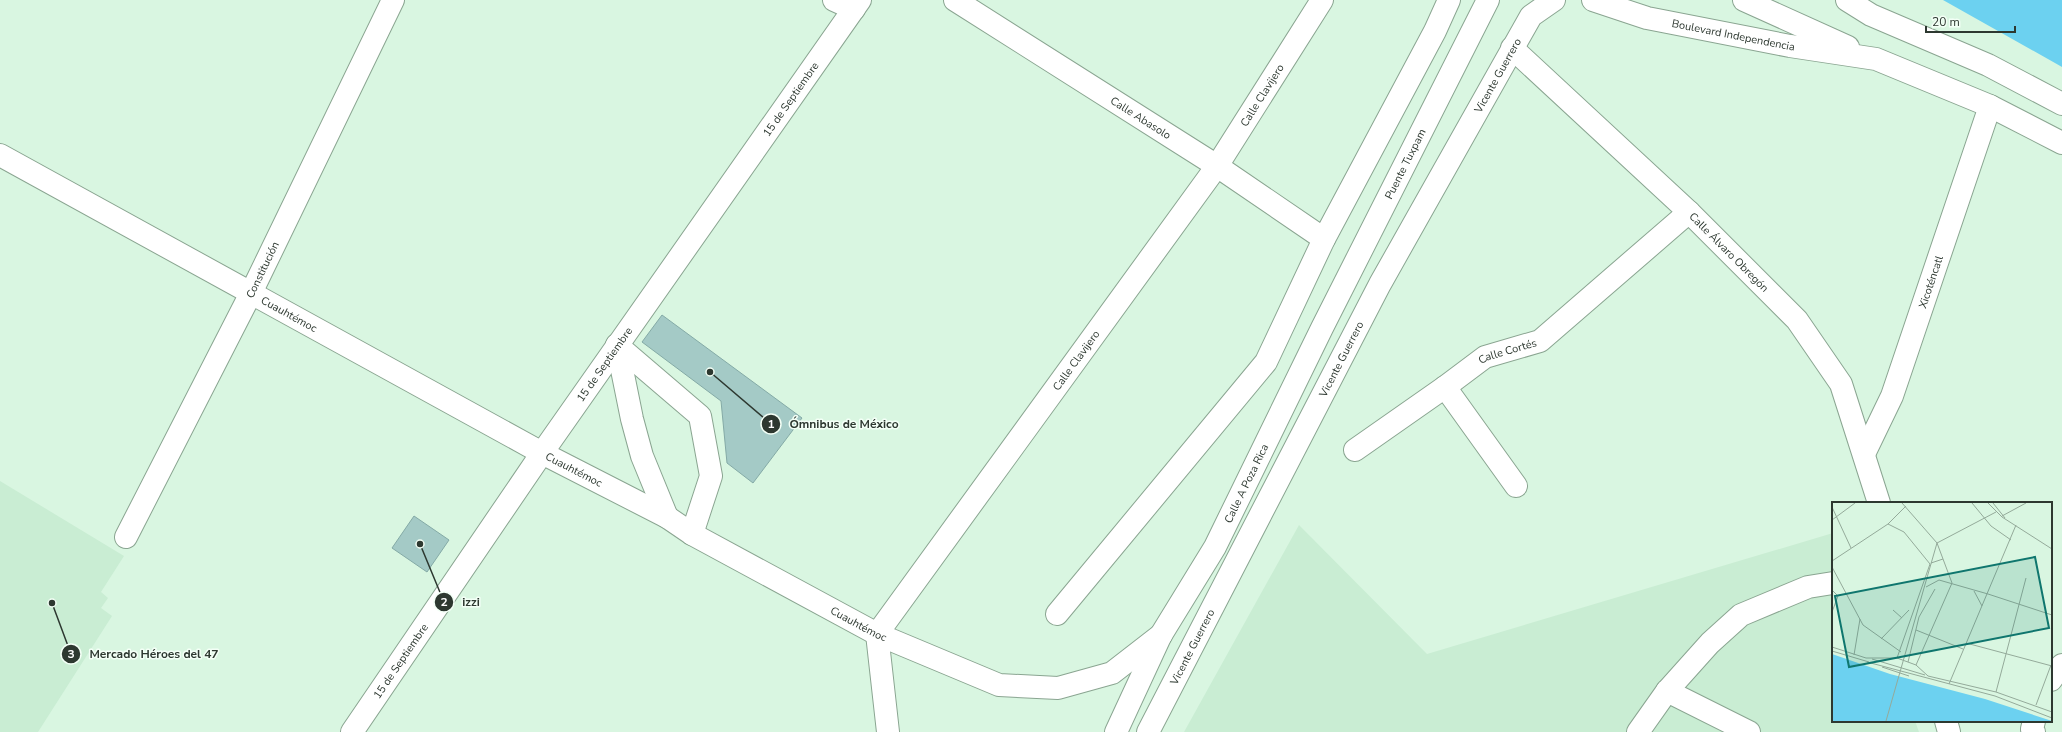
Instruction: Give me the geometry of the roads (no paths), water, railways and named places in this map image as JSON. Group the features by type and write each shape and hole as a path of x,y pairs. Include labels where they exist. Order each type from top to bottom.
{"main road":[{"name":"Constitución","path":"126,537 250,293 393,0"},
{"path":"834,0 857,5"},
{"name":"Calle Abasolo","path":"955,0 1217,166 1324,239"},
{"name":"Calle Clavijero","path":"877,634 1217,166 1322,0"},
{"path":"1057,614 1266,362 1324,239 1435,31 1449,0"},
{"name":"Puente Tuxpam","path":"1322,328 1488,0"},
{"name":"Vicente Guerrero","path":"1148,732 1380,284 1531,16 1554,0"},
{"name":"Boulevard Independencia","path":"1593,0 1647,18 1790,46 1876,59"},
{"name":"Boulevard Independencia","path":"1744,0 1876,59 1990,106 2062,143"},
{"path":"1830,0 1871,15 1988,65 2062,104"},
{"path":"1847,0 1871,15"},
{"name":"15 de Septiembre","path":"352,732 617,345 857,5"},
{"name":"Calle Álvaro Obregón","path":"1512,48 1689,212 1798,320 1841,384 1879,502"},
{"name":"Xicoténcatl","path":"1864,454 1892,396 1990,106"},
{"name":"Cuauhtémoc","path":"0,155 542,453 667,517 692,534 877,634 999,685 1058,688 1112,673 1161,635"},
{"name":"Calle Cortés","path":"1355,450 1485,357 1540,341 1689,212"},
{"name":"Calle A Poza Rica","path":"1161,635 1215,547 1322,328"},
{"path":"617,345 632,419 642,456 667,517"},
{"path":"617,345 700,416 711,476 692,534"},
{"path":"1445,387 1516,486"},
{"path":"1638,732 1667,691 1710,643 1741,615 1808,587 1832,583"},
{"path":"877,634 888,732"},
{"path":"1116,732 1161,635"},
{"path":"2052,679 2062,665"},
{"path":"2052,688 2062,695"},
{"path":"1667,691 1749,732"},
{"path":"1946,722 1949,732"},
{"path":"2034,722 2032,729 2034,732"}],"water":[{"path":"1943,0 2062,0 2062,67 2055,63"}],"place":[{"name":"Ómnibus de México","path":"710,372"},
{"name":"izzi","path":"420,544"},
{"name":"Mercado Héroes del 47","path":"52,603"}]}
